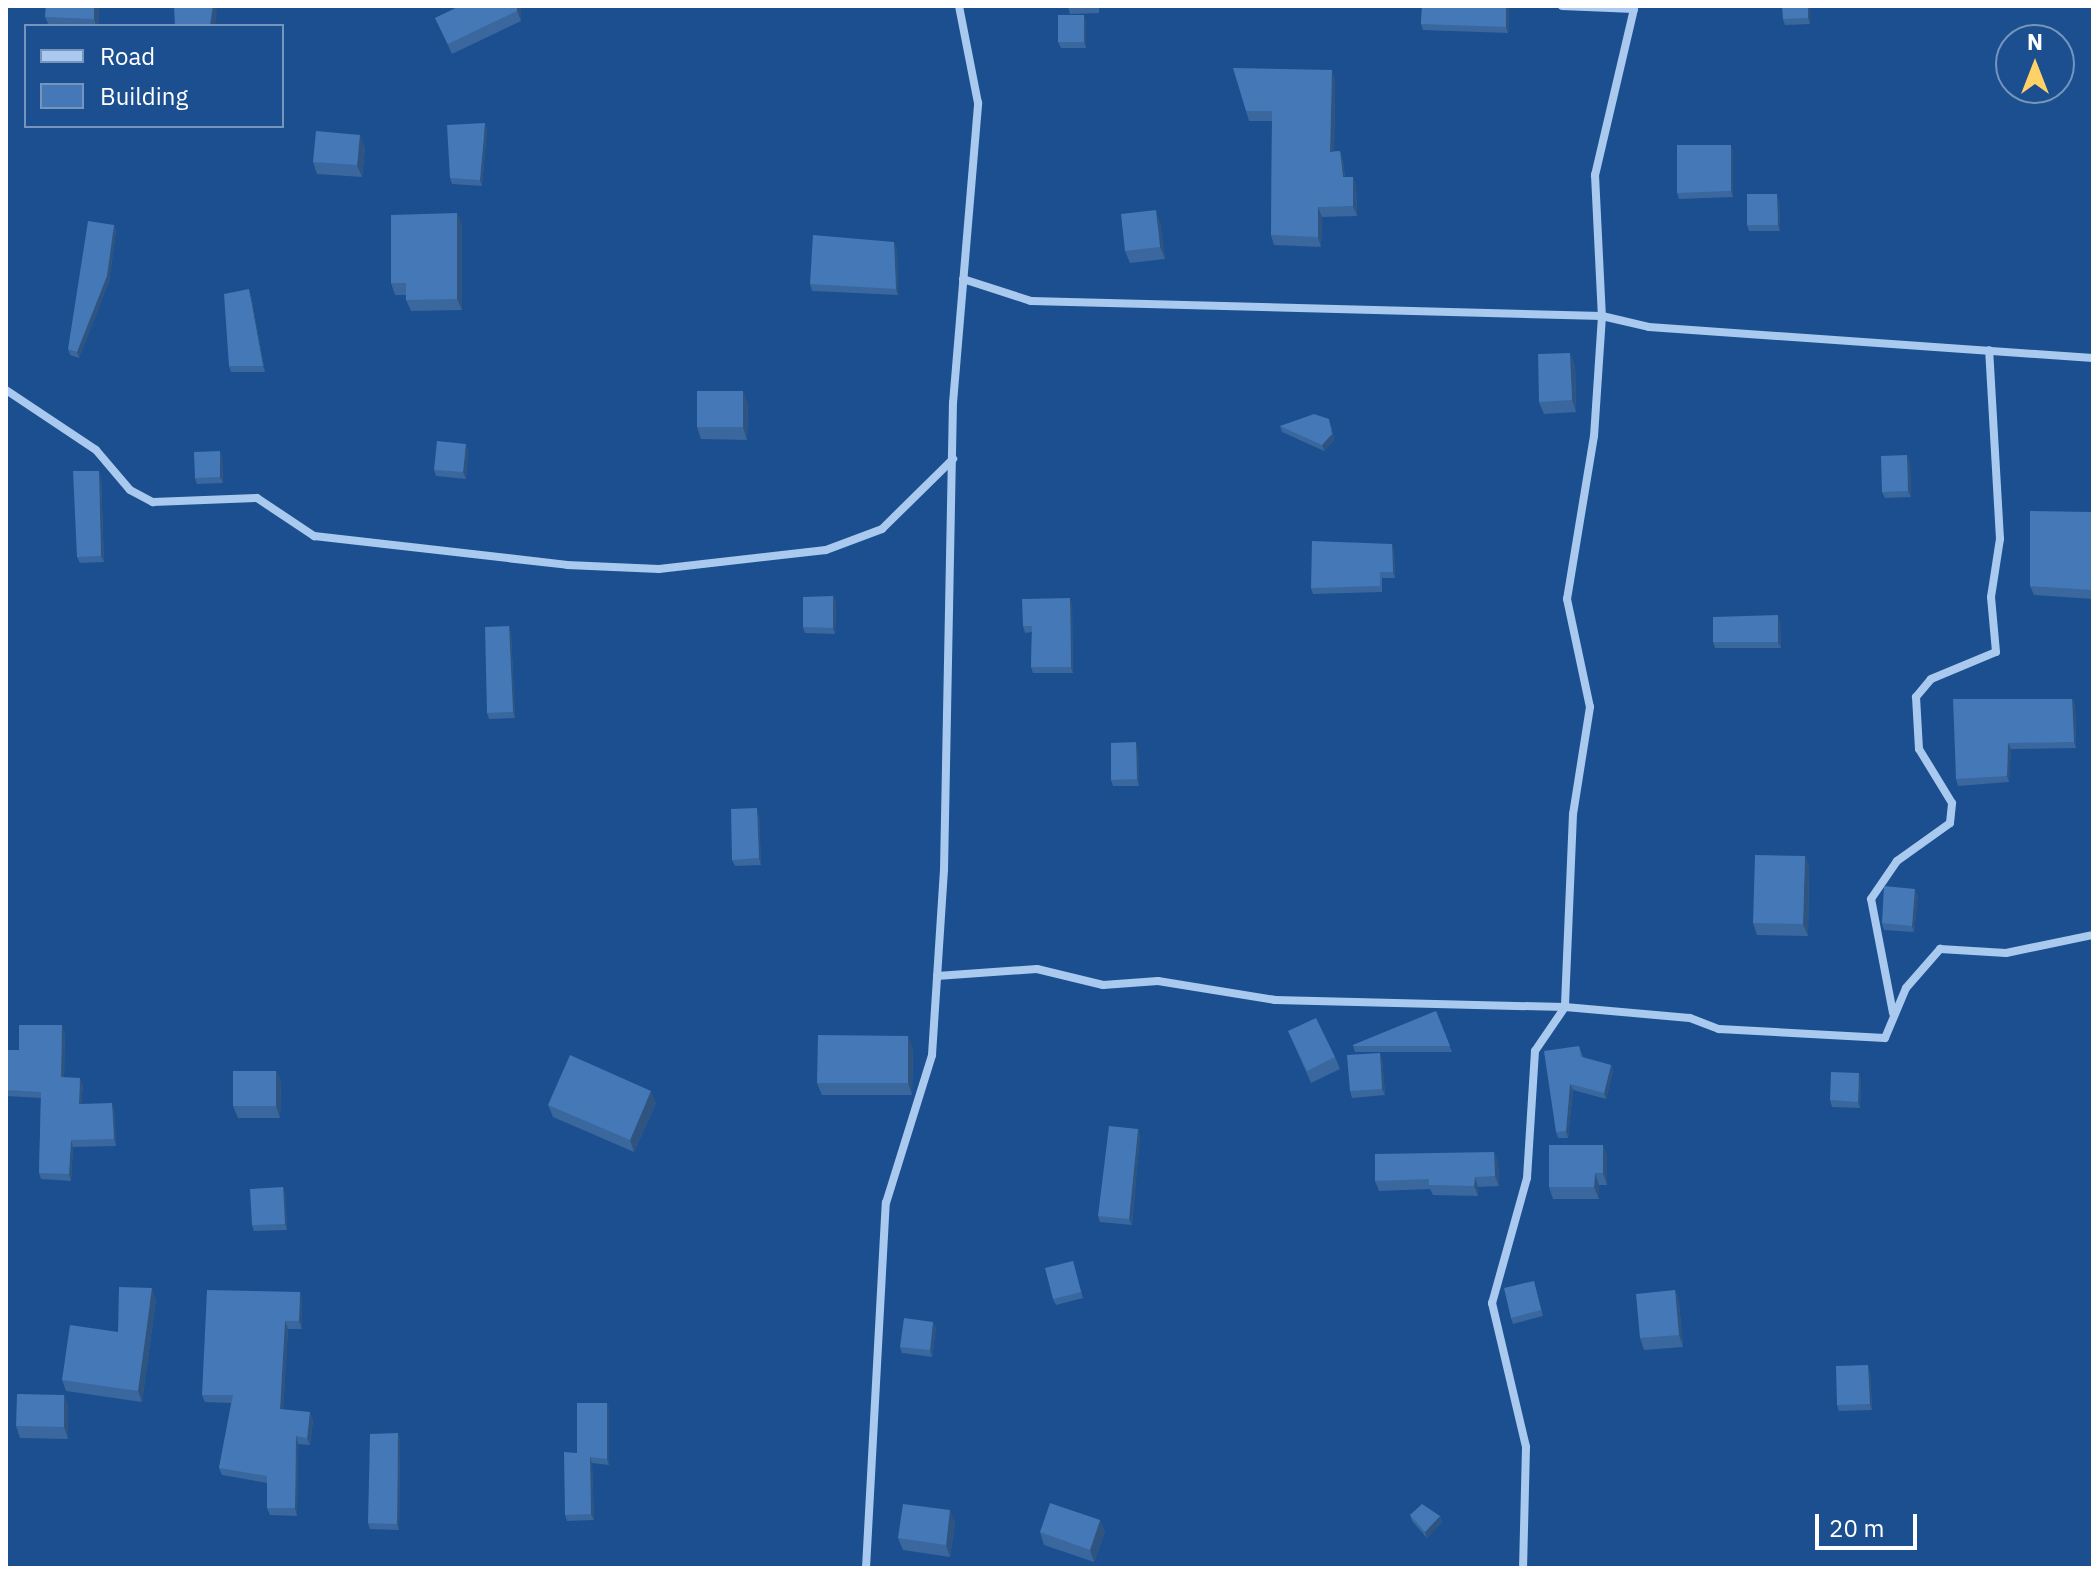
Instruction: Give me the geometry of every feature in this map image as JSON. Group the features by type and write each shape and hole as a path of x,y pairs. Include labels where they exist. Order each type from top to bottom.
{"street":[{"path":"866,1568 886,1203 932,1055 937,976 953,459 963,279 978,103 959,6"},
{"path":"1523,1568 1526,1447 1492,1303 1527,1178 1535,1051 1565,1007 1573,814 1590,707 1567,599 1594,436 1602,316 1595,175 1634,8 1562,6"},
{"path":"963,279 1031,301 1602,316 1649,327 2093,358"},
{"path":"1893,1014 1871,899 1897,861 1950,823 1952,803 1919,749 1916,697 1931,679 1996,652 1991,597 2000,539 1989,350"},
{"path":"6,390 96,450 130,490 153,502 257,498 314,536 567,565 659,569 826,550 882,529 953,459"},
{"path":"937,976 1037,969 1103,985 1158,981 1275,1000 1565,1007 1864,1041 1885,1038 1893,1014 1940,949 2006,953 2093,935"}],"building":[{"path":"46,6 94,6 94,19 45,17"},
{"path":"174,6 213,6 210,24 175,24"},
{"path":"455,6 517,6 517,11 448,44 435,18"},
{"path":"1422,6 1506,6 1506,27 1421,24"},
{"path":"1782,6 1808,6 1808,18 1783,19"},
{"path":"1058,15 1084,15 1084,42 1058,42"},
{"path":"1233,68 1332,70 1330,152 1340,151 1343,177 1353,177 1353,206 1318,207 1318,237 1271,235 1272,111 1246,111"},
{"path":"485,123 480,180 450,178 447,125"},
{"path":"316,131 360,135 357,165 313,162"},
{"path":"1677,145 1731,145 1731,191 1677,193"},
{"path":"1747,194 1777,194 1778,225 1747,225"},
{"path":"1156,210 1160,247 1125,251 1121,214"},
{"path":"457,213 457,299 406,300 406,283 391,283 391,215"},
{"path":"88,221 114,225 107,276 77,352 68,349"},
{"path":"813,235 894,242 896,289 810,284"},
{"path":"249,289 263,366 229,366 224,294"},
{"path":"1570,353 1572,400 1539,402 1538,354"},
{"path":"697,391 743,391 743,427 697,427"},
{"path":"1314,414 1329,419 1332,434 1322,445 1280,426"},
{"path":"437,441 466,444 463,472 434,470"},
{"path":"220,451 220,477 195,478 194,452"},
{"path":"1907,455 1908,491 1882,492 1881,456"},
{"path":"73,471 99,471 101,556 77,557"},
{"path":"2030,511 2093,512 2093,590 2030,586"},
{"path":"1312,541 1392,544 1393,572 1380,572 1380,586 1311,588"},
{"path":"833,596 833,628 803,627 803,597"},
{"path":"1070,598 1071,667 1031,667 1032,626 1023,626 1022,599"},
{"path":"1778,615 1778,642 1713,642 1713,617"},
{"path":"509,626 513,712 487,713 485,627"},
{"path":"1953,699 2072,699 2074,742 2008,743 2007,776 1956,779"},
{"path":"1136,742 1137,779 1111,780 1111,743"},
{"path":"757,808 759,858 732,860 731,809"},
{"path":"1755,855 1805,856 1803,924 1753,923"},
{"path":"1884,886 1915,889 1912,926 1882,923"},
{"path":"1436,1011 1450,1046 1353,1046 1353,1045"},
{"path":"1316,1018 1335,1057 1307,1071 1288,1031"},
{"path":"19,1025 62,1025 61,1077 80,1078 79,1104 112,1103 114,1139 71,1140 69,1174 39,1173 41,1092 6,1090 6,1050 19,1050"},
{"path":"818,1035 908,1036 908,1083 817,1083"},
{"path":"1579,1046 1581,1057 1611,1065 1604,1093 1570,1084 1566,1131 1556,1132 1544,1051"},
{"path":"1380,1053 1382,1089 1350,1091 1347,1055"},
{"path":"570,1055 651,1091 630,1140 548,1105"},
{"path":"233,1071 276,1071 276,1106 233,1106"},
{"path":"1831,1072 1859,1073 1858,1102 1830,1100"},
{"path":"1109,1126 1138,1129 1129,1219 1098,1216"},
{"path":"1549,1145 1603,1145 1603,1173 1595,1173 1594,1187 1549,1187"},
{"path":"1494,1152 1495,1176 1475,1177 1474,1186 1429,1185 1429,1179 1375,1181 1375,1154"},
{"path":"283,1187 285,1224 252,1225 250,1189"},
{"path":"1073,1261 1081,1292 1053,1299 1045,1268"},
{"path":"1534,1281 1541,1310 1511,1318 1504,1288"},
{"path":"119,1287 152,1288 138,1391 62,1380 70,1325 118,1332"},
{"path":"207,1290 300,1292 299,1321 285,1321 280,1409 310,1412 307,1438 296,1436 295,1508 267,1508 267,1476 219,1468 233,1395 202,1395"},
{"path":"1675,1290 1679,1335 1640,1338 1636,1294"},
{"path":"904,1318 933,1322 930,1350 900,1347"},
{"path":"1868,1365 1870,1404 1837,1405 1836,1366"},
{"path":"17,1394 64,1395 64,1427 16,1426"},
{"path":"577,1403 607,1403 607,1459 590,1457 591,1514 565,1515 564,1452 577,1453"},
{"path":"398,1433 397,1524 368,1523 370,1434"},
{"path":"1050,1503 1100,1520 1090,1550 1040,1532"},
{"path":"903,1504 950,1510 946,1545 898,1538"},
{"path":"1422,1504 1440,1516 1425,1532 1410,1515"}]}
